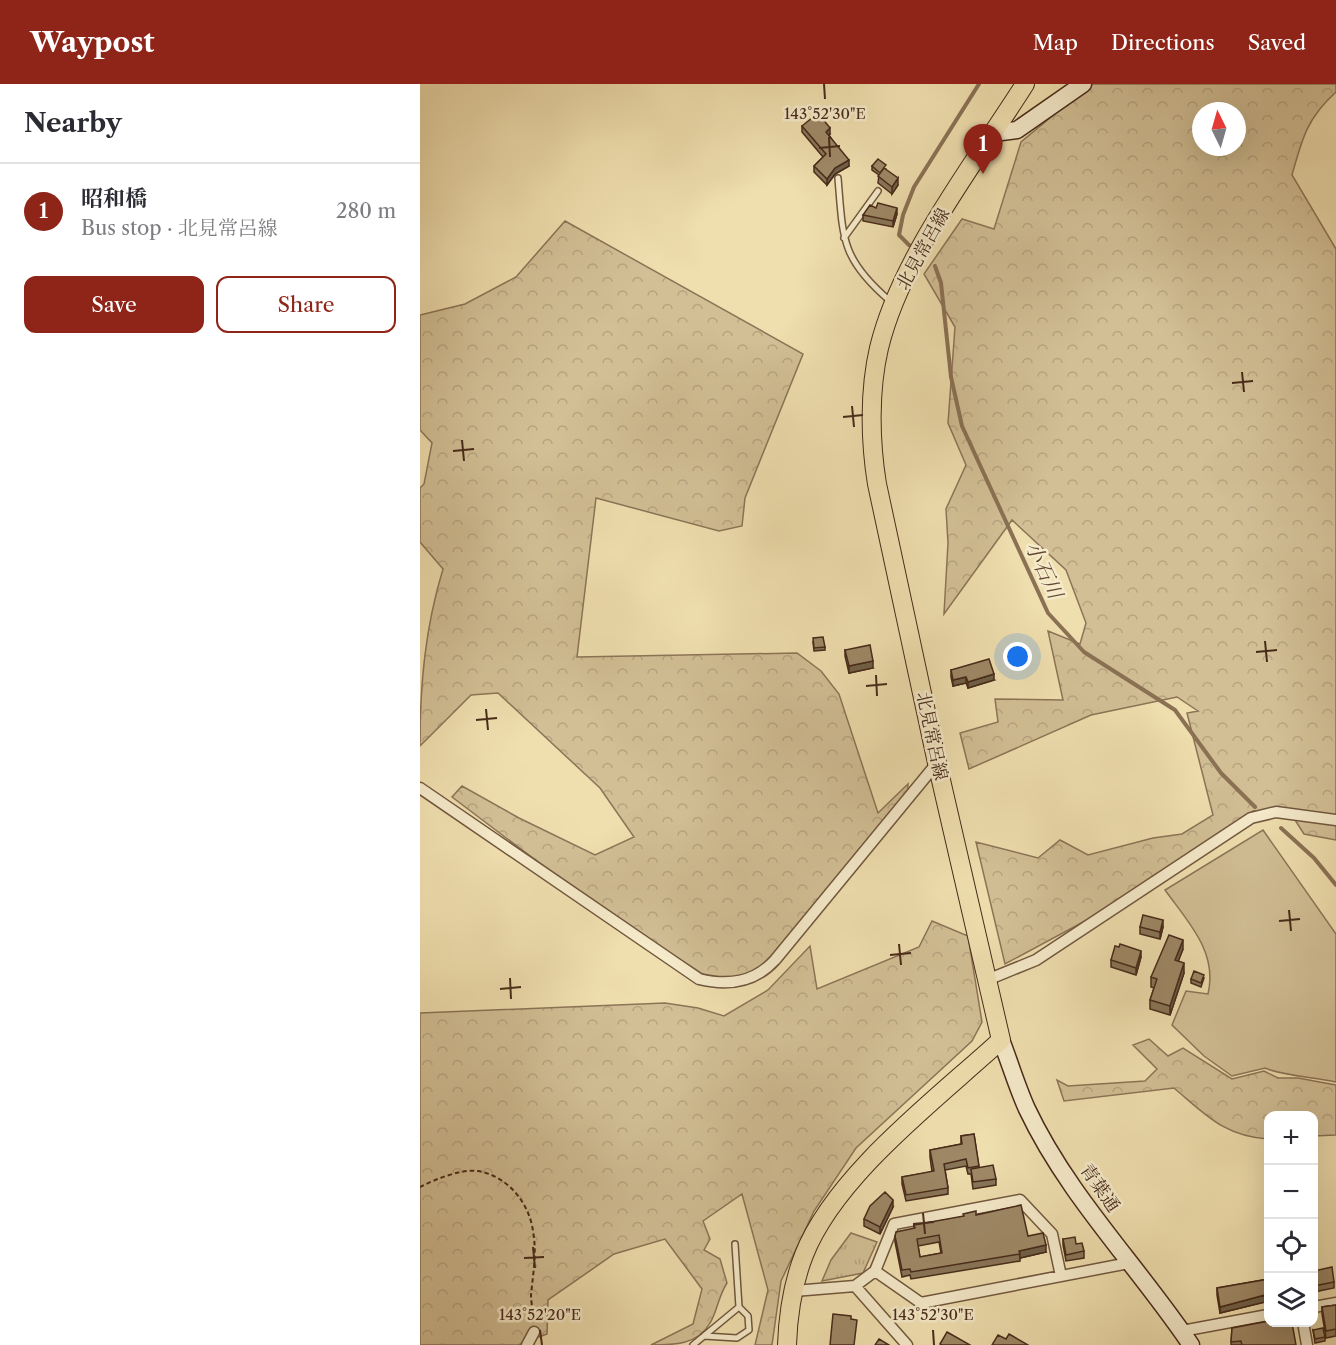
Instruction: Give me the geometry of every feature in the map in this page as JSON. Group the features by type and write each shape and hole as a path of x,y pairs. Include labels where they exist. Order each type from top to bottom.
{"main road":[{"name":"北見常呂線","path":"1001,1040 937,763 872,450 879,348 894,304 911,266 1025,84"},
{"path":"787,1345 794,1292 804,1256 817,1228 847,1185 1001,1040"}],"street":[{"path":"994,133 1017,130 1083,84"},
{"path":"420,788 699,979 730,984 766,970 937,763"},
{"path":"987,980 1036,960 1251,818 1276,812 1336,820"},
{"name":"青葉通","path":"1001,1040 1027,1109 1058,1162 1129,1263 1182,1330 1191,1345"},
{"path":"794,1292 855,1286 876,1271 894,1224 1020,1200 1052,1234 1061,1276"},
{"path":"876,1271 921,1303 1129,1263"},
{"path":"855,1286 907,1345"},
{"path":"1318,1306 1336,1303"},
{"path":"1182,1330 1264,1316"},
{"path":"1304,1327 1307,1345"},
{"path":"527,1345 534,1332"}],"lane":[{"path":"838,178 843,239 856,266 872,286 894,304"},
{"path":"843,239 878,191"},
{"path":"704,1336 737,1338 749,1330 748,1316 739,1307 735,1244"},
{"path":"693,1345 739,1307"}],"path":[{"path":"420,1186 454,1174 476,1171 496,1177 511,1186 520,1197 533,1229 534,1280 531,1298 534,1332"}],"green space":[{"path":"1091,84 1336,84 1336,92 1318,111 1307,130 1292,175 1336,249 1336,840 1304,834 1288,809 1253,811 1124,900 1005,964 976,842 1038,858 1060,840 1088,855 1153,838 1182,834 1213,815 1187,713 1198,711 1177,697 1091,715 969,769 960,733 998,722 995,699 1063,700 1048,631 1080,644 1086,623 1066,570 1012,520 944,614 948,543 946,509 966,465 948,423 955,327 924,274 962,219 994,229 1021,142"},
{"path":"565,221 803,354 745,498 742,526 719,531 596,498 577,657 797,653 821,671 839,694 878,813 908,784 907,796 761,970 732,981 704,975 587,899 452,797 462,786 519,818 595,855 634,837 600,788 498,693 471,695 420,746 425,657 432,613 443,569 420,542 420,488 424,484 432,443 420,430 420,315 465,304 516,277"},
{"path":"1263,830 1336,934 1336,1082 1281,1073 1265,1068 1232,1076 1204,1056 1172,1025 1186,991 1208,994 1210,979 1209,965 1199,938 1165,890"},
{"path":"932,921 968,936 982,1022 972,1041 856,1148 814,1211 781,1281 772,1345 755,1345 768,1290 742,1194 703,1221 710,1239 704,1250 720,1259 727,1283 710,1323 699,1336 692,1340 676,1344 651,1345 693,1324 702,1289 665,1239 614,1254 548,1300 547,1334 518,1345 420,1345 420,1013 665,1003 698,1008 724,1016 768,990 810,946 817,989 919,947"},
{"path":"1149,1039 1168,1056 1183,1048 1232,1079 1264,1071 1278,1078 1298,1078 1336,1085 1336,1135 1318,1136 1318,1111 1264,1111 1264,1138 1239,1134 1216,1122 1174,1088 1064,1101 1057,1080 1068,1086 1145,1081 1157,1069 1133,1045"},
{"path":"851,1233 877,1242 863,1273 822,1281 831,1260"}],"building":[{"path":"818,113 830,128 826,132 849,160 835,168 827,179 814,166 826,154 802,126"},
{"path":"878,159 886,165 880,173 872,166"},
{"path":"884,168 898,178 892,187 878,176"},
{"path":"878,203 897,208 893,221 863,215 870,205 876,208"},
{"path":"823,637 825,647 814,648 813,638"},
{"path":"870,645 873,661 849,666 845,650"},
{"path":"989,659 994,674 968,682 966,677 953,680 951,670"},
{"path":"1143,915 1163,920 1160,932 1140,927"},
{"path":"1169,935 1183,940 1175,960 1184,963 1170,1006 1150,1000 1157,979 1151,977"},
{"path":"1120,944 1141,951 1136,968 1111,960 1115,946 1119,947"},
{"path":"1194,971 1204,975 1201,983 1191,979"},
{"path":"974,1134 979,1166 968,1168 966,1159 944,1164 948,1188 906,1195 902,1177 934,1171 930,1150 962,1144 961,1136"},
{"path":"993,1165 996,1179 973,1182 971,1169"},
{"path":"885,1192 893,1200 880,1227 864,1219 870,1206"},
{"path":"1021,1205 1028,1236 1043,1233 1046,1245 1019,1251 1020,1254 911,1272 910,1269 902,1270 896,1232 915,1228 914,1225 964,1216 963,1214 976,1211 976,1215","holes":["939,1235 942,1253 920,1257 917,1239"]},
{"path":"1075,1237 1076,1244 1082,1243 1084,1251 1066,1255 1063,1239"},
{"path":"1332,1267 1334,1282 1318,1285 1318,1270"},
{"path":"1264,1280 1264,1295 1220,1307 1217,1288"},
{"path":"1336,1305 1336,1329 1326,1331 1322,1307"},
{"path":"833,1314 851,1316 851,1319 857,1320 854,1345 830,1345"},
{"path":"1264,1322 1264,1327 1293,1327 1296,1345 1242,1345 1241,1341 1231,1342 1232,1328"},
{"path":"1323,1328 1325,1337 1315,1339 1313,1330"},
{"path":"947,1332 970,1345 940,1344"},
{"path":"1009,1334 1028,1345 992,1345 998,1335 1006,1339"},
{"path":"879,1339 889,1345 875,1345"}],"waterway":[{"name":"小石川","path":"909,245 899,235 903,215 914,187 979,84"},
{"name":"小石川","path":"935,266 941,283 951,377 962,426 1048,613 1084,652 1175,710 1221,773 1255,807"},
{"name":"小石川","path":"1281,828 1314,858 1336,885"}],"place":[{"name":"昭和橋","path":"983,174"}]}
